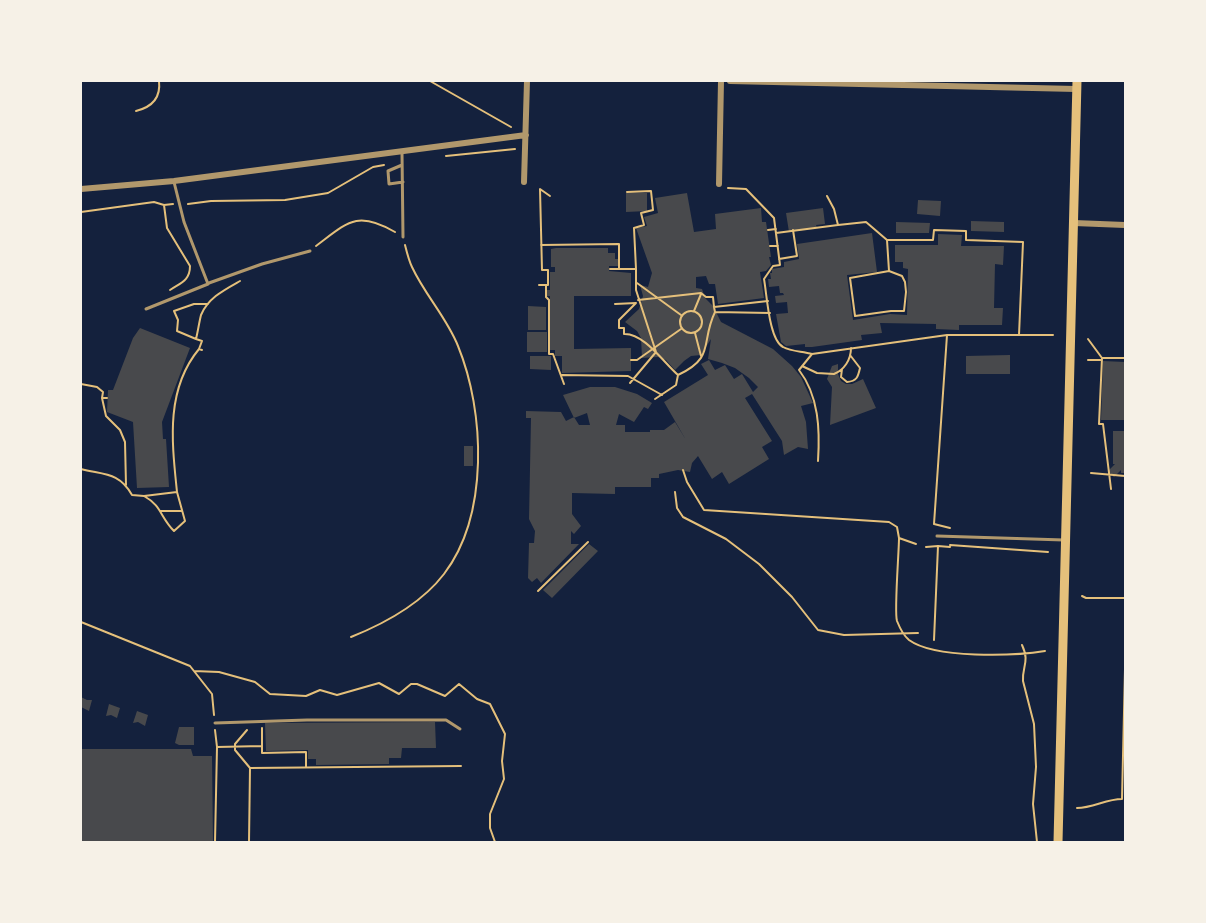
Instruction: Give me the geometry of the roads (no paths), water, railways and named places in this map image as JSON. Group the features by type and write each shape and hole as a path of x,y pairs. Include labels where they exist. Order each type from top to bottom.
{"main road":[{"path":"1058,842 1077,85"}],"street":[{"path":"524,183 527,81"},
{"path":"719,187 721,81"},
{"path":"730,81 1077,85"},
{"path":"81,189 174,181 526,135"},
{"path":"1074,223 1125,225"}],"lane":[{"path":"402,151 403,237"},
{"path":"402,163 388,171 388,184 403,183"},
{"path":"174,181 184,222 208,284"},
{"path":"146,309 262,264 310,251"},
{"path":"937,536 1066,540"},
{"path":"215,723 307,720 446,720 460,729"}]}
